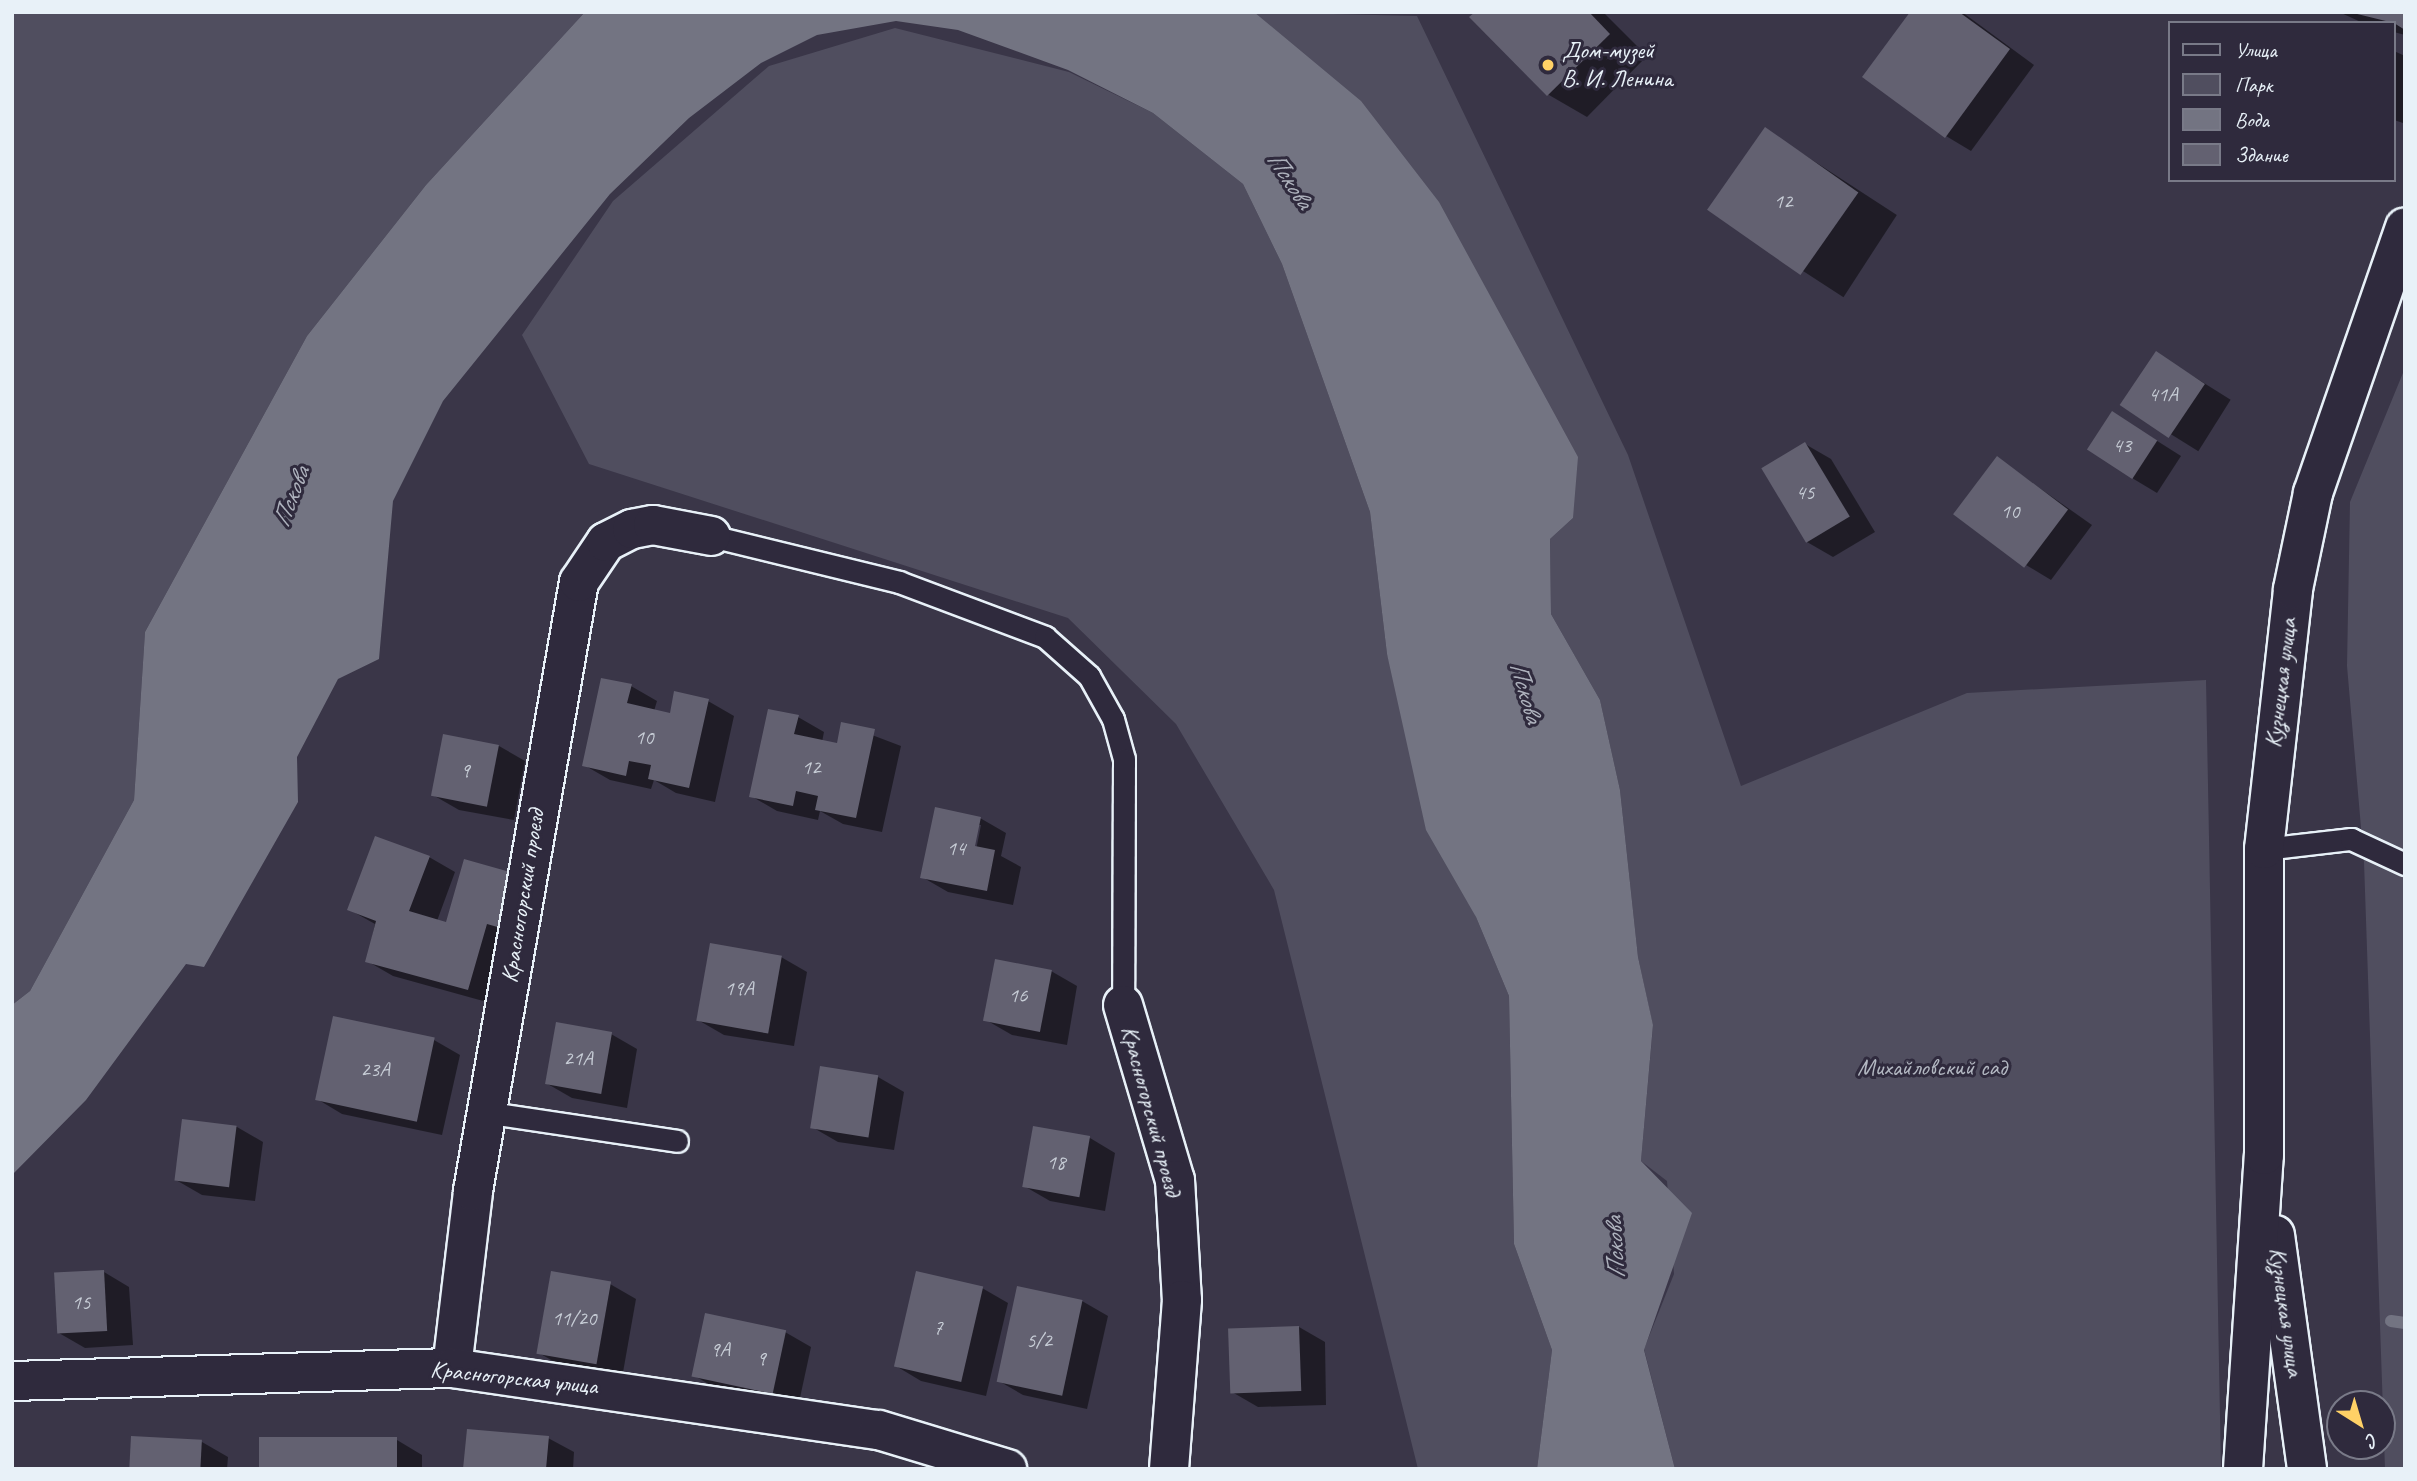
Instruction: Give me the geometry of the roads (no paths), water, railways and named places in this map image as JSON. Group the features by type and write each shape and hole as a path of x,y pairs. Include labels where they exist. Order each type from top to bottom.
{"street":[{"name":"Кузнецкая улица","path":"2243,1469 2264,1155 2264,849 2293,589 2313,493 2405,228"},
{"name":"Красногорский проезд","path":"452,1368 473,1191 490,1113 579,582 606,542 632,529 653,525 710,536"},
{"name":"Красногорский проезд","path":"1123,1005 1175,1180 1182,1300 1169,1469"},
{"name":"Кузнецкая улица","path":"2264,1155 2307,1469"},
{"name":"Красногорская улица","path":"12,1381 452,1368 880,1430 1007,1469"}],"lane":[{"path":"710,536 899,582 1045,637 1088,676 1113,719 1124,759 1123,1005"},
{"path":"2264,849 2351,839 2405,864"},
{"path":"490,1113 677,1141"}],"water":[{"name":"Пскова","path":"585,12 1254,12 1361,101 1439,202 1578,457 1573,518 1550,539 1551,614 1600,700 1620,790 1638,957 1653,1025 1641,1161 1692,1213 1644,1350 1675,1469 1537,1469 1552,1350 1514,1244 1509,996 1476,917 1426,830 1387,654 1370,512 1282,264 1243,184 1153,113 1068,70 958,30 896,21 817,35 761,63 689,118 610,194 443,401 393,501 379,659 338,679 297,757 298,802 204,967 186,964 86,1100 12,1175 12,1005 30,991 134,800 145,632 307,336 426,185"}],"waterway":[{"path":"2391,1321 2405,1323"}],"place":[{"name":"Дом-музей В. И. Ленина","path":"1548,65"}],"park label":[{"name":"Михайловский сад","path":"1932,1068"}]}
